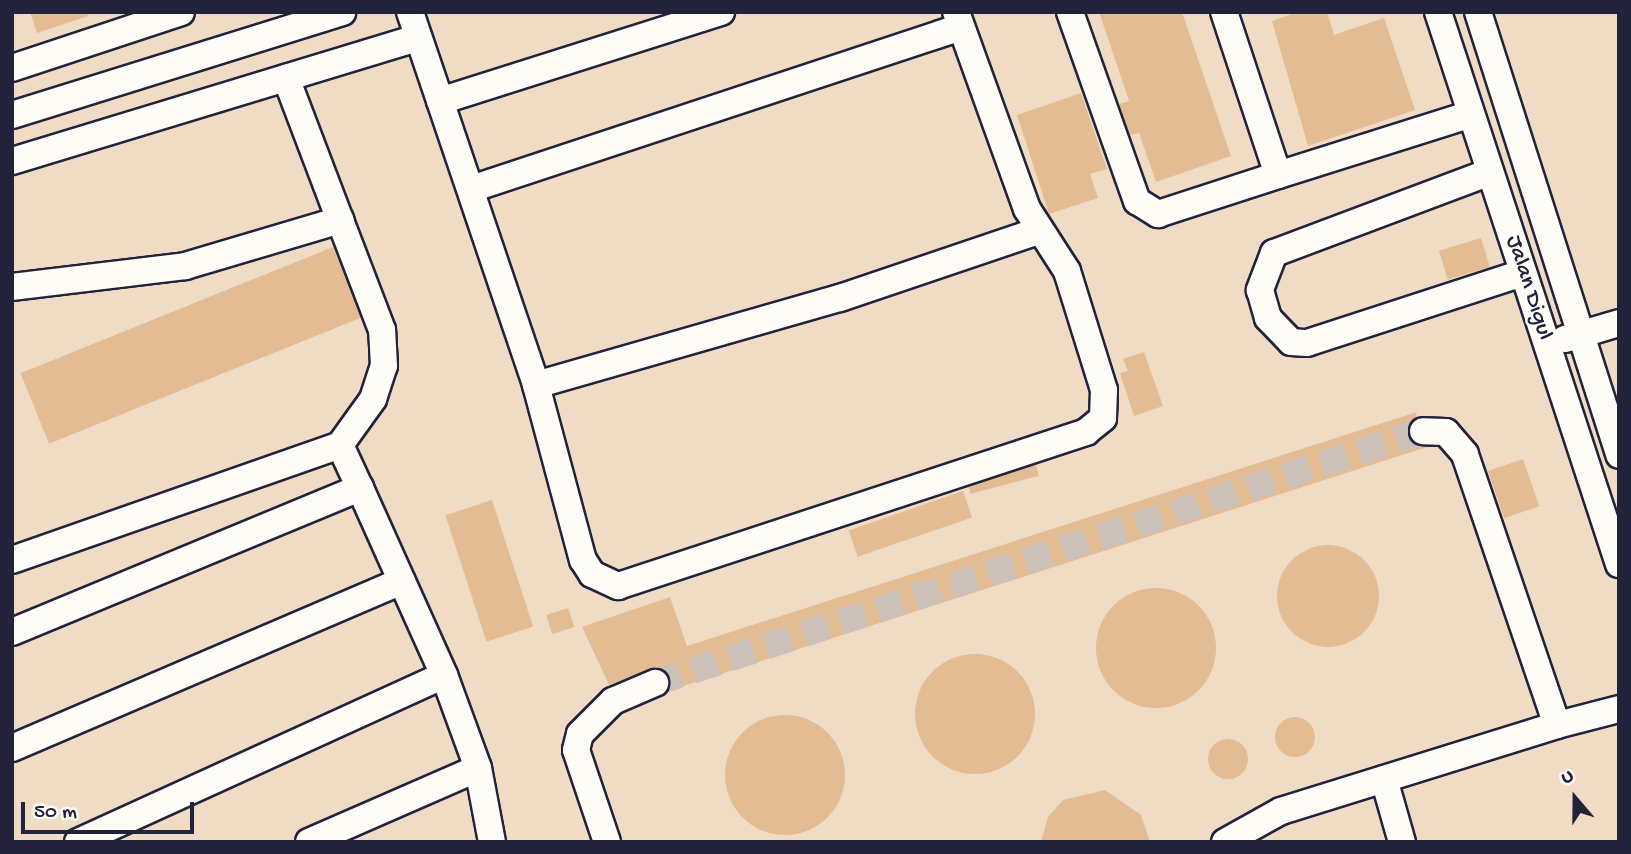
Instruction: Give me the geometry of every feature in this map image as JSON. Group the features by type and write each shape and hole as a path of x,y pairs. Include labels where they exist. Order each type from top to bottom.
{"street":[{"path":"12,68 181,12"},
{"path":"12,115 342,12"},
{"path":"410,12 536,385 583,560 592,574 618,586 657,576 1095,428 1105,411 1100,377 1067,271 1038,231 959,20 471,189"},
{"path":"440,101 721,12"},
{"path":"1070,12 1143,210 1178,210 1278,175 1471,114"},
{"path":"1224,12 1278,175"},
{"name":"Jalan Digul","path":"1438,12 1619,564"},
{"path":"1478,12 1619,455"},
{"path":"12,161 418,38"},
{"path":"12,560 340,444 373,399 384,366 382,330 286,78"},
{"path":"1490,172 1274,253 1260,290 1268,318 1291,342 1307,343 1523,273"},
{"path":"12,287 185,266 340,220"},
{"path":"536,385 840,298 1038,231"},
{"path":"1547,344 1619,323"},
{"path":"1423,431 1446,432 1465,454 1557,726"},
{"path":"340,444 444,675 478,768 492,842"},
{"path":"12,632 360,488"},
{"path":"12,748 402,581"},
{"path":"78,842 444,675"},
{"path":"607,842 576,750 580,733 613,701 655,683"},
{"path":"1225,842 1251,822 1618,707"},
{"path":"309,842 478,768"},
{"path":"1384,779 1402,842"}],"shaded area":[{"path":"12,12 1619,12 1619,842 12,842"}],"building":[{"path":"30,12 87,12 88,16 37,33"},
{"path":"1099,12 1182,12 1231,156 1156,182 1139,133 1130,135 1119,104 1129,101"},
{"path":"1297,12 1327,12 1334,35 1384,18 1415,110 1308,146 1272,21"},
{"path":"1081,93 1107,169 1090,174 1098,198 1049,214 1017,115"},
{"path":"1481,238 1490,267 1448,280 1439,251"},
{"path":"333,247 361,317 49,444 21,373"},
{"path":"1144,352 1163,406 1134,416 1120,373 1128,371 1123,359"},
{"path":"1417,412 1409,438 1427,447 668,691 669,676 656,667 609,685 582,627 670,597 687,646"},
{"path":"1523,459 1539,506 1504,518 1488,471"},
{"path":"1036,465 1039,476 970,494 967,483"},
{"path":"963,491 972,517 858,557 849,530"},
{"path":"492,500 533,626 486,642 445,515"},
{"path":"1328,545 1357,553 1371,567 1379,596 1371,625 1357,639 1328,647 1299,639 1285,625 1277,596 1285,567 1299,553"},
{"path":"1156,588 1179,592 1198,606 1212,625 1216,648 1212,671 1198,690 1179,704 1156,708 1133,704 1114,690 1100,671 1096,648 1100,625 1114,606 1133,592"},
{"path":"568,608 574,627 552,634 546,615"},
{"path":"975,654 998,658 1017,672 1031,691 1035,714 1031,737 1017,756 998,770 975,774 952,770 933,756 919,737 915,714 919,691 933,672 952,658"},
{"path":"785,715 808,719 828,732 841,752 845,775 841,798 828,818 808,831 785,835 762,831 742,818 729,798 725,775 729,752 742,732 762,719"},
{"path":"1295,717 1309,723 1315,737 1309,751 1295,757 1281,751 1275,737 1281,723"},
{"path":"1228,739 1242,745 1248,759 1242,773 1228,779 1214,773 1208,759 1214,745"},
{"path":"1105,790 1141,815 1150,842 1041,842 1048,817 1063,800"}],"tunnel":[{"path":"655,683 1423,431"}]}
